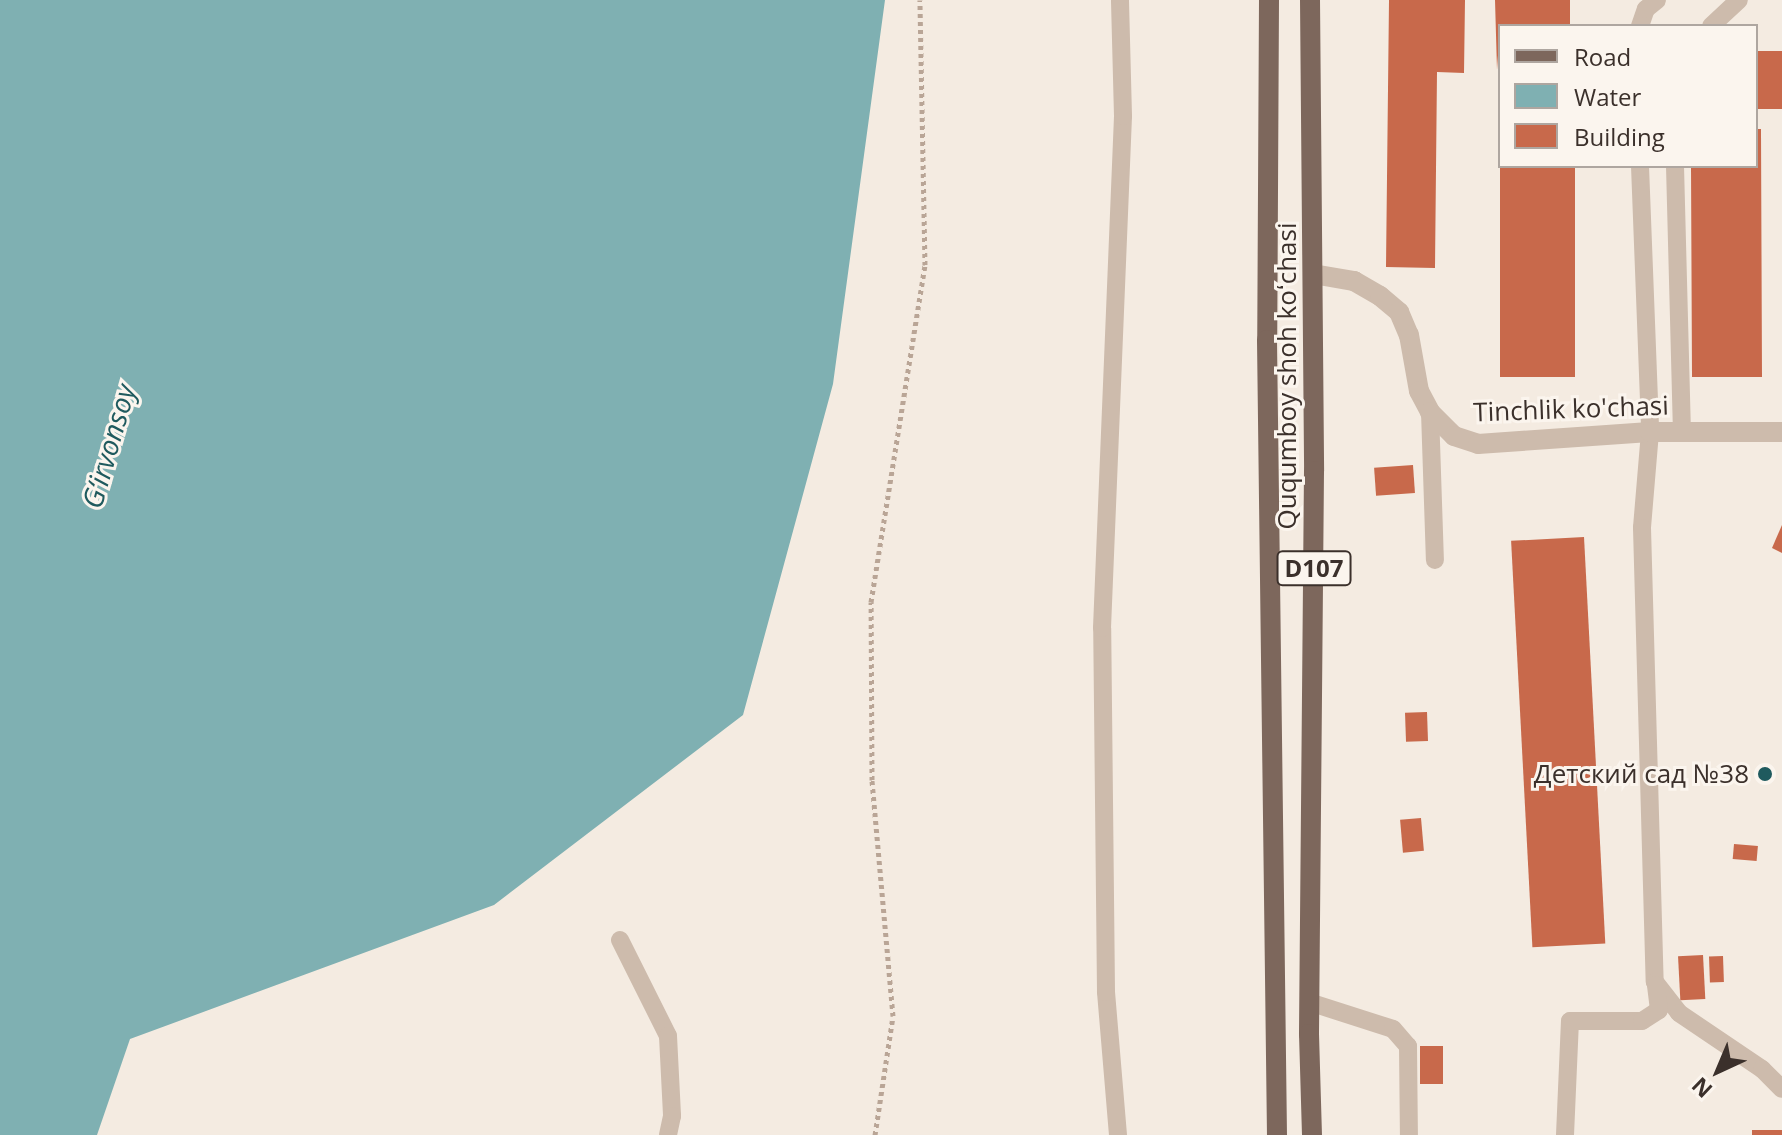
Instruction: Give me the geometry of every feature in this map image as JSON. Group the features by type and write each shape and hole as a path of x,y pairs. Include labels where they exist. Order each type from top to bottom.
{"main road":[{"name":"Ququmboy shoh koʻchasi","path":"1269,0 1267,340 1277,1135"},
{"name":"Ququmboy shoh koʻchasi","path":"1310,0 1314,714 1309,1002 1312,1135"}],"street":[{"name":"Tinchlik ko'chasi","path":"1313,274 1354,281 1399,312 1409,335 1419,391 1430,412 1454,436 1478,444 1650,432 1782,432"}],"lane":[{"path":"1118,1135 1106,992 1102,628 1123,116 1120,0"},
{"path":"1641,24 1646,9 1657,0"},
{"path":"1713,24 1739,0"},
{"path":"1565,1135 1570,1021 1642,1021 1659,1010 1655,982 1642,528 1650,432 1640,168"},
{"path":"1675,168 1682,432"},
{"path":"1430,412 1435,560"},
{"path":"620,940 668,1036 672,1116 668,1135"},
{"path":"1655,982 1679,1013 1762,1069 1782,1089"},
{"path":"1309,1002 1393,1029 1408,1046 1409,1135"}],"path":[{"path":"875,1135 893,1016 872,780 871,602 925,265 920,0"}],"water":[{"name":"G‘irvonsoy","path":"0,0 885,0 833,384 743,715 494,905 130,1039 97,1135 0,1135"}],"building":[{"path":"1389,0 1465,0 1464,73 1437,72 1435,268 1386,267"},
{"path":"1495,0 1570,0 1570,24 1498,24 1497,70"},
{"path":"1758,51 1782,51 1782,109 1758,109"},
{"path":"1758,129 1761,129 1762,377 1692,377 1691,168 1758,168"},
{"path":"1500,168 1575,168 1575,377 1500,377"},
{"path":"1413,465 1415,493 1376,496 1374,468"},
{"path":"1782,525 1782,553 1772,548"},
{"path":"1584,537 1605,943 1532,947 1511,541"},
{"path":"1427,712 1428,741 1406,742 1405,713"},
{"path":"1421,818 1424,851 1403,853 1400,820"},
{"path":"1734,844 1758,846 1757,861 1733,859"},
{"path":"1703,955 1705,999 1680,1000 1678,956"},
{"path":"1709,956 1723,956 1724,982 1710,982"},
{"path":"1420,1046 1443,1046 1443,1084 1420,1084"},
{"path":"1752,1130 1782,1130 1782,1135 1752,1135"}],"place":[{"name":"Детский сад №38","path":"1765,774"}]}
